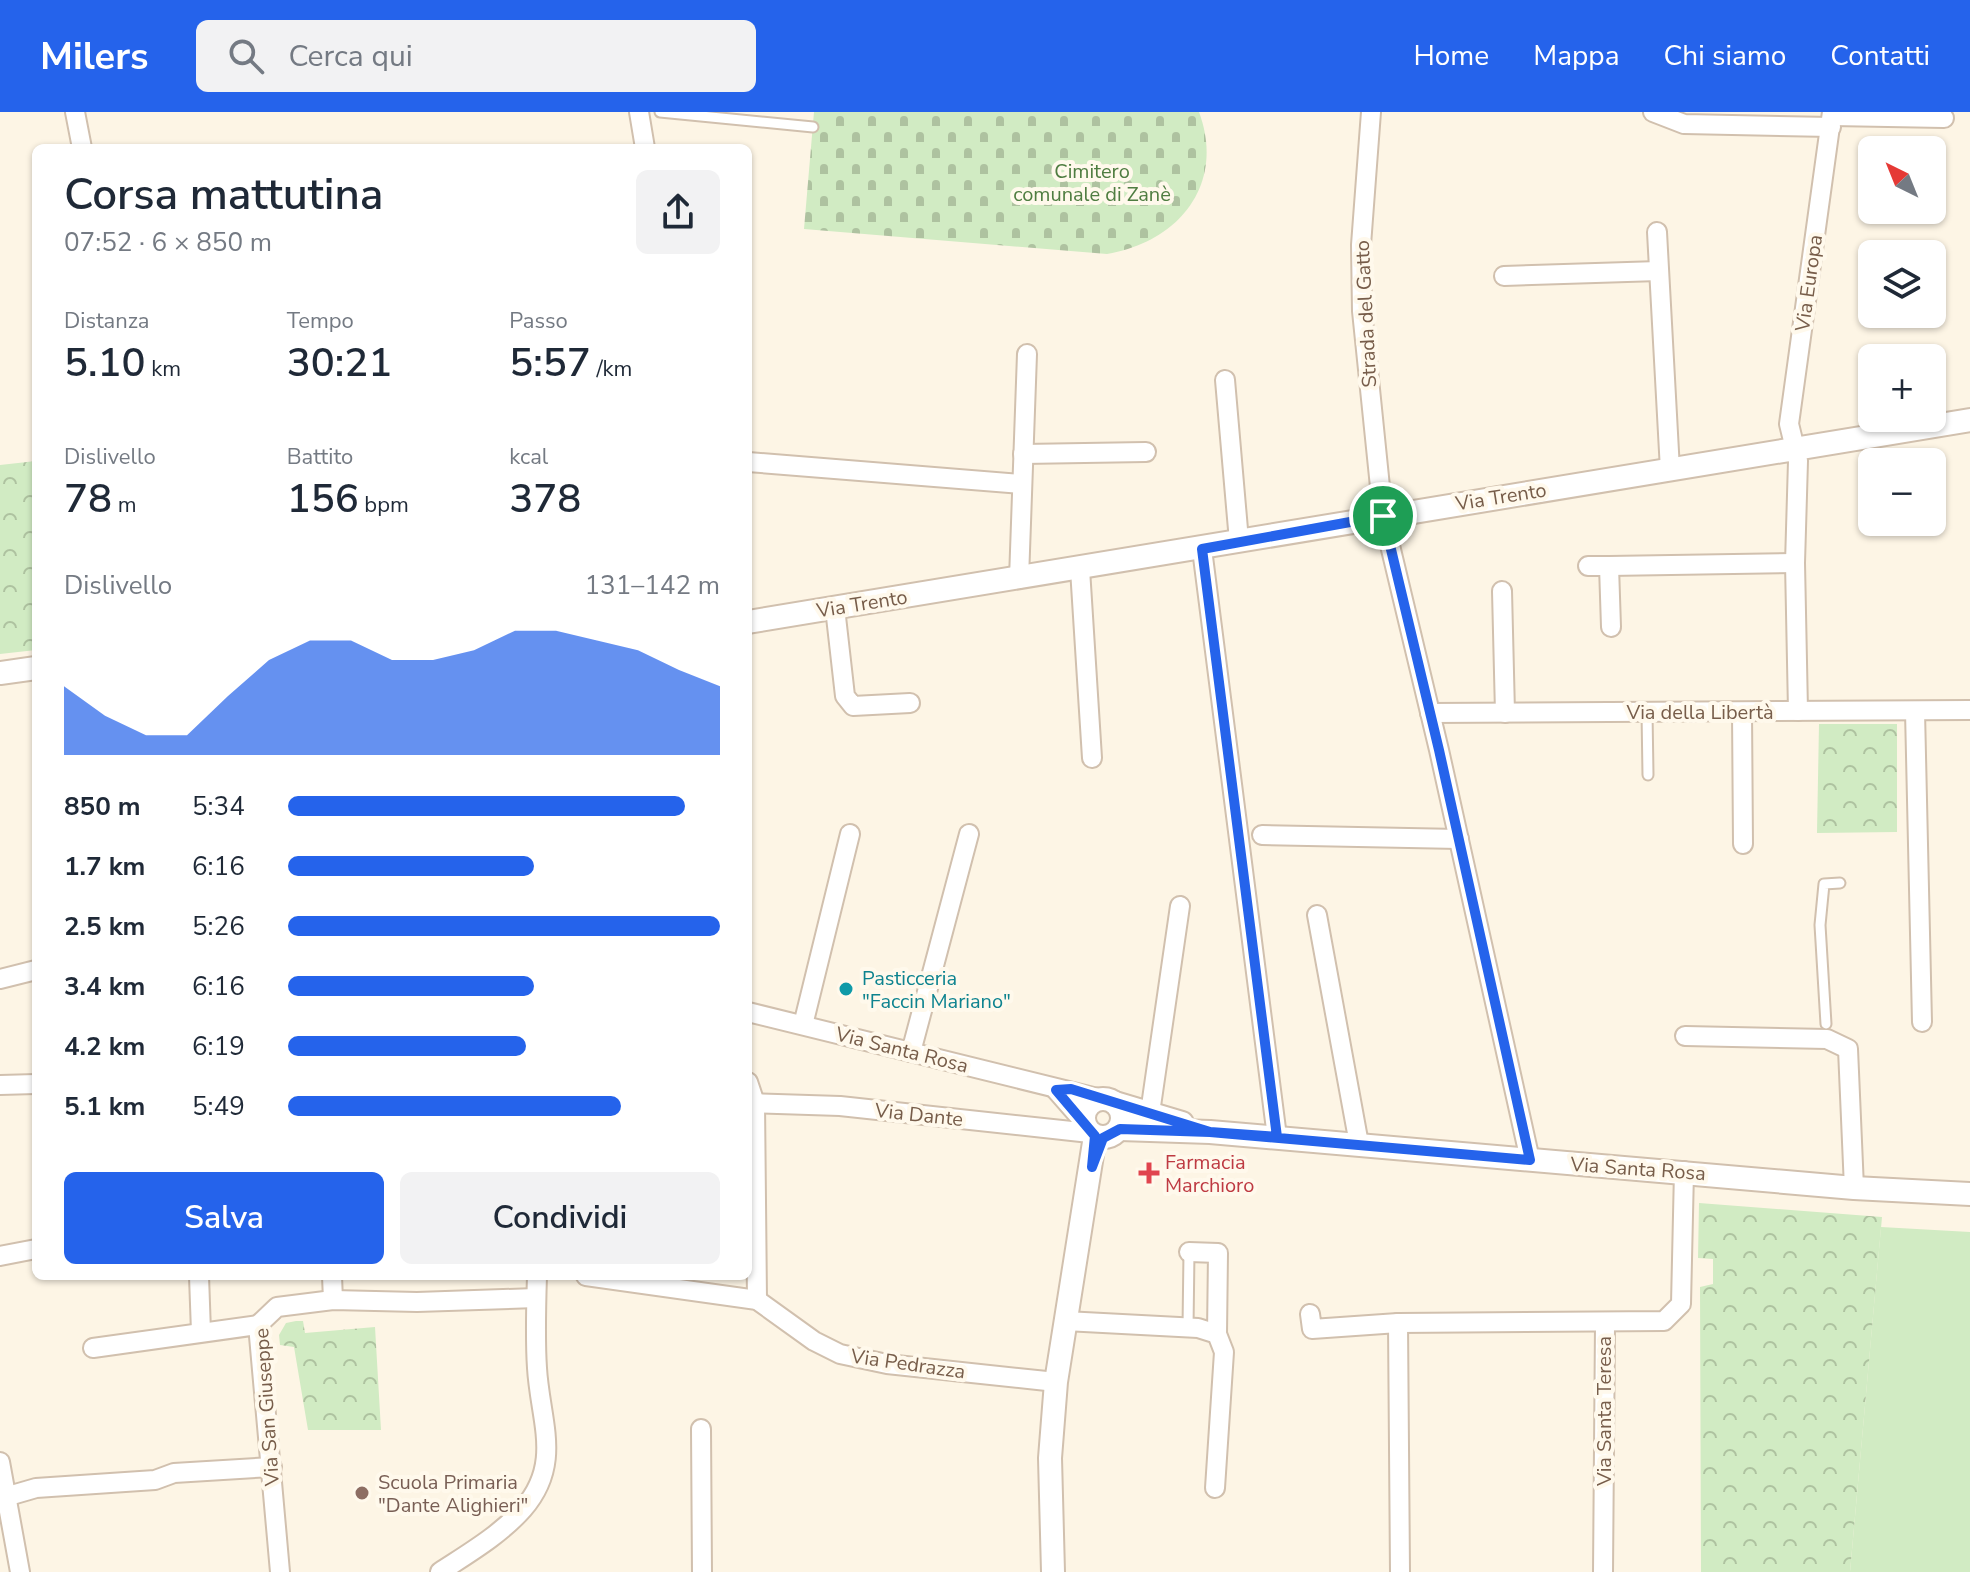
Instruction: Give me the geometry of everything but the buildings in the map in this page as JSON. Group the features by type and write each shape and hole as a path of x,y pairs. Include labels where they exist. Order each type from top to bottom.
{"street":[{"path":"75,112 81,144"},
{"path":"639,112 644,144"},
{"name":"Strada del Gatto","path":"1371,112 1361,245 1362,311 1383,516 1530,1160"},
{"path":"1653,112 1684,124 1831,118 1944,118"},
{"name":"Via Europa","path":"1798,711 1795,563 1799,480 1789,424 1831,118"},
{"path":"1657,232 1670,470"},
{"path":"1504,276 1659,271"},
{"path":"1019,579 1027,354"},
{"path":"1225,380 1239,541"},
{"name":"Via Trento","path":"752,621 1970,420"},
{"path":"1023,454 1146,452"},
{"path":"752,462 1020,484"},
{"path":"1202,549 1277,1137"},
{"path":"1588,566 1795,563"},
{"path":"1609,566 1611,627"},
{"path":"1080,569 1092,758"},
{"path":"1502,591 1505,713"},
{"path":"835,608 845,696 853,706 910,703"},
{"path":"0,673 32,669"},
{"name":"Via della Libertà","path":"1430,713 1970,710"},
{"path":"1915,711 1922,1022"},
{"path":"1742,712 1743,844"},
{"path":"803,1025 850,834"},
{"path":"911,1052 969,834"},
{"path":"1262,835 1459,839"},
{"path":"1150,1113 1180,906"},
{"path":"1317,915 1359,1144"},
{"path":"0,979 32,971"},
{"name":"Via Santa Rosa","path":"752,1013 1056,1090 1071,1089 1210,1132"},
{"path":"1685,1036 1827,1039 1848,1049 1854,1188"},
{"path":"0,1085 32,1084"},
{"path":"1056,1090 1098,1131"},
{"path":"1053,1572 1050,1458 1056,1382 1098,1131 1086,1110 1108,1101 1122,1118 1098,1131"},
{"path":"752,1103 757,1300"},
{"name":"Via Dante","path":"752,1103 840,1106 1098,1131"},
{"name":"Via Santa Rosa","path":"1098,1131 1210,1132 1854,1188 1970,1194"},
{"name":"Via Santa Teresa","path":"1603,1572 1605,1324 1664,1321 1681,1304 1684,1171"},
{"path":"0,1256 32,1250"},
{"path":"1189,1252 1218,1253 1217,1334 1224,1352 1215,1488"},
{"path":"199,1280 201,1332"},
{"path":"332,1280 333,1300"},
{"path":"440,1572 506,1526 525,1507 542,1479 548,1448 537,1369 537,1280"},
{"name":"Via Pedrazza","path":"614,1280 757,1300 814,1341 840,1354 887,1364 1056,1382"},
{"name":"Via San Giuseppe","path":"280,1572 258,1325 277,1307 333,1300 536,1298"},
{"path":"1310,1314 1312,1329 1398,1323 1605,1324"},
{"path":"1065,1321 1188,1328 1217,1334"},
{"path":"1398,1323 1400,1572"},
{"path":"93,1348 258,1325"},
{"path":"701,1429 702,1572"},
{"path":"0,1462 20,1572"},
{"path":"5,1497 36,1488 155,1480 174,1473 272,1467"}],"lane":[{"path":"660,112 813,127"},
{"path":"1647,712 1648,775"},
{"path":"1826,1024 1820,925 1824,884 1840,883"},
{"path":"1188,1328 1189,1252"}],"green space":[{"name":"Cimitero comunale di Zanè","path":"814,112 1199,112 1206,139 1206,163 1190,206 1174,223 1155,237 1107,254 804,229"},
{"path":"32,461 32,650 0,654 0,465"},
{"path":"1819,724 1897,724 1897,832 1817,833"},
{"path":"1699,1203 1882,1217 1850,1572 1701,1572 1700,1287 1713,1284 1713,1259 1698,1258"},
{"path":"1881,1227 1970,1232 1970,1572 1850,1572"},
{"path":"303,1321 305,1333 375,1327 381,1430 308,1430 294,1347 280,1345 279,1335 286,1323"}],"place":[{"name":"Pasticceria \"Faccin Mariano\"","path":"846,989"},
{"name":"Farmacia Marchioro","path":"1149,1173"},
{"name":"Scuola Primaria \"Dante Alighieri\"","path":"362,1493"}],"route":[{"path":"1383,516 1202,549 1277,1137 1210,1132 1071,1089 1056,1090 1095,1136 1092,1167 1103,1138 1120,1129 1210,1132 1530,1160 1439,750 1383,516"}]}
